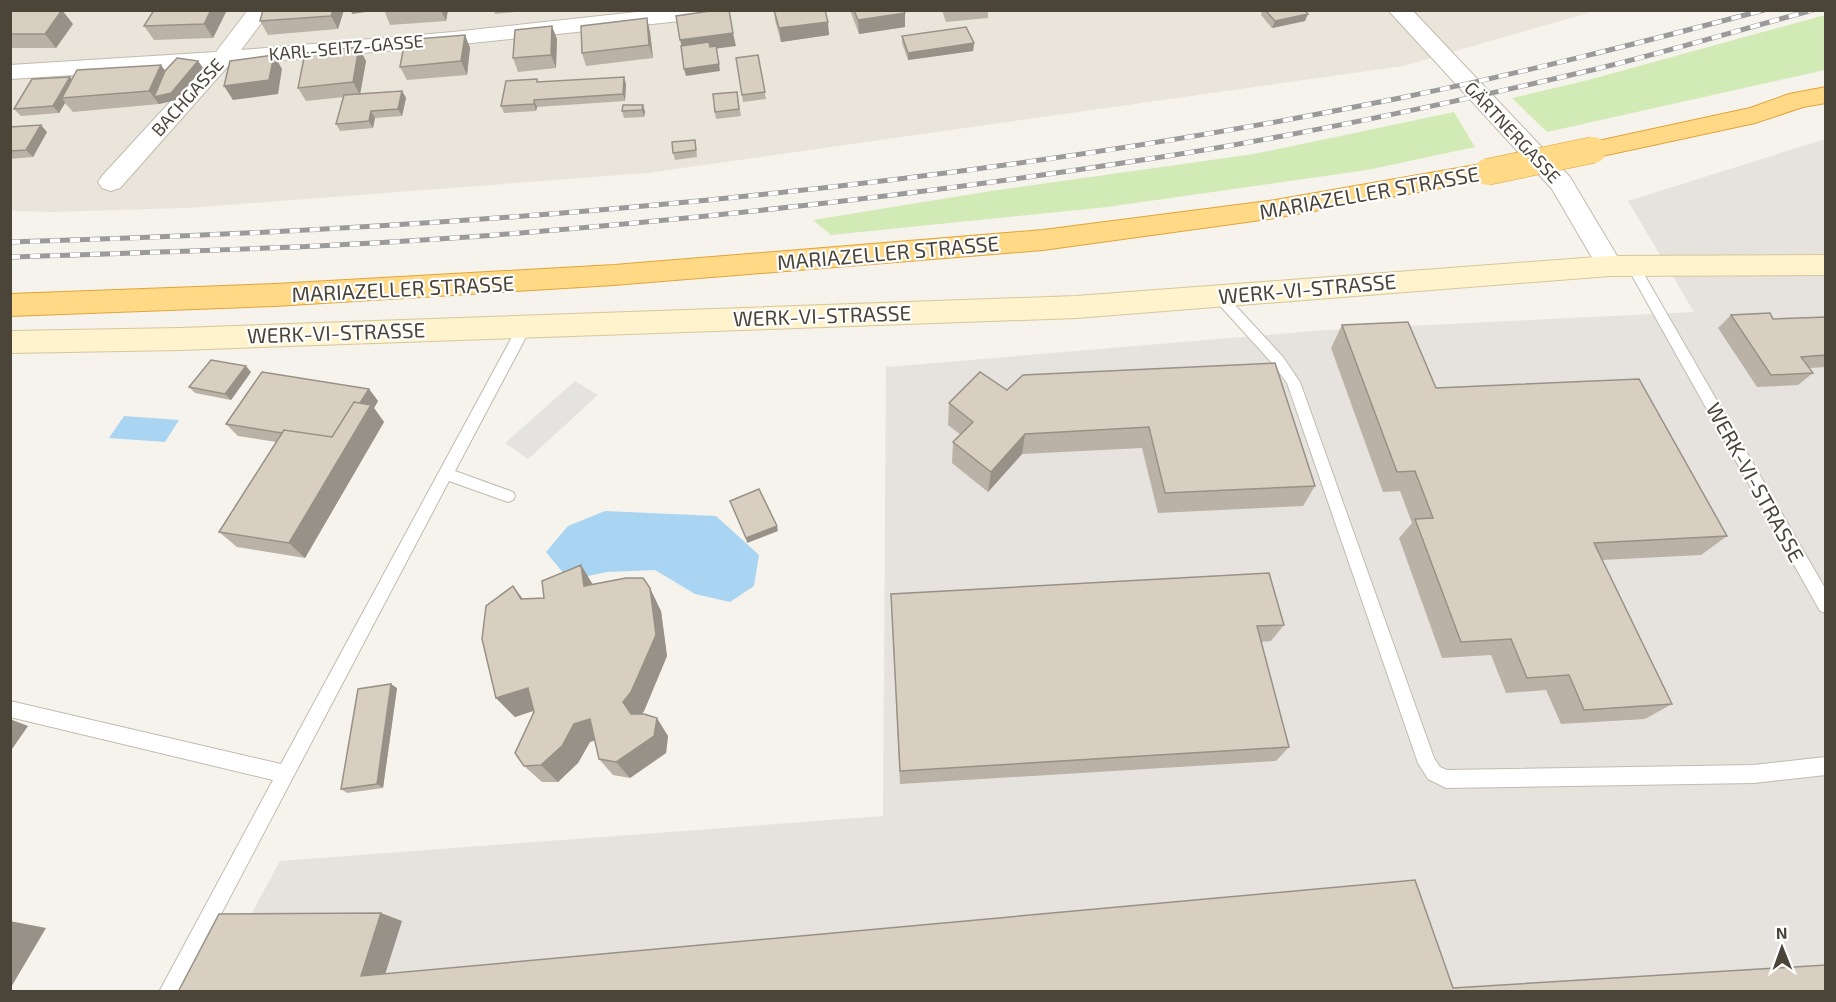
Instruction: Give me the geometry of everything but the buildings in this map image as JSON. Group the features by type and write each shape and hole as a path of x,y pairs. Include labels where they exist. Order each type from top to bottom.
{"highway":[{"name":"MARIAZELLER STRASSE","path":"10,305 275,295 603,276 1043,240 1275,210 1487,172 1755,115 1798,100 1826,95"},
{"name":"MARIAZELLER STRASSE","path":"1755,115 1826,109"}],"main road":[{"name":"WERK-VI-STRASSE","path":"10,342 180,339 526,324 1076,306 1621,266 1826,265"}],"street":[{"name":"BACHGASSE","path":"111,182 223,57 260,10"},
{"name":"KARL-SEITZ-GASSE","path":"10,72 163,64 557,29 718,10"},
{"name":"GÄRTNERGASSE","path":"1399,10 1561,183 1621,266"}],"lane":[{"name":"WERK-VI-STRASSE","path":"1621,266 1826,606"},
{"path":"1218,295 1236,318 1282,366 1293,382 1426,763 1434,773 1446,779 1754,774 1826,766"},
{"path":"169,992 526,324"},
{"path":"446,474 508,496"},
{"path":"10,709 285,774"}],"shaded area":[{"path":"11,11 1595,11 1403,66 647,173 187,208 52,212 11,211"},
{"path":"1825,139 1825,991 209,992 280,861 883,816 886,367 1326,330 1694,312 1628,201"},
{"path":"575,381 598,395 528,459 505,443"}],"green space":[{"path":"1825,15 1825,70 1547,132 1512,98 1592,79"},
{"path":"1454,112 1475,147 1367,170 1107,207 831,235 813,220 991,191 1254,154"}],"water":[{"path":"124,416 179,420 165,442 109,438"},
{"path":"605,511 716,516 759,555 754,586 730,602 695,594 655,570 607,572 569,580 546,552 568,526"}],"railway":[{"path":"10,242 360,227 534,215 708,200 882,181 1056,158 1228,130 1400,98 1583,57 1764,10"},
{"path":"10,257 297,247 468,237 722,214 1058,173 1255,141 1480,96 1592,70 1813,10"}]}
